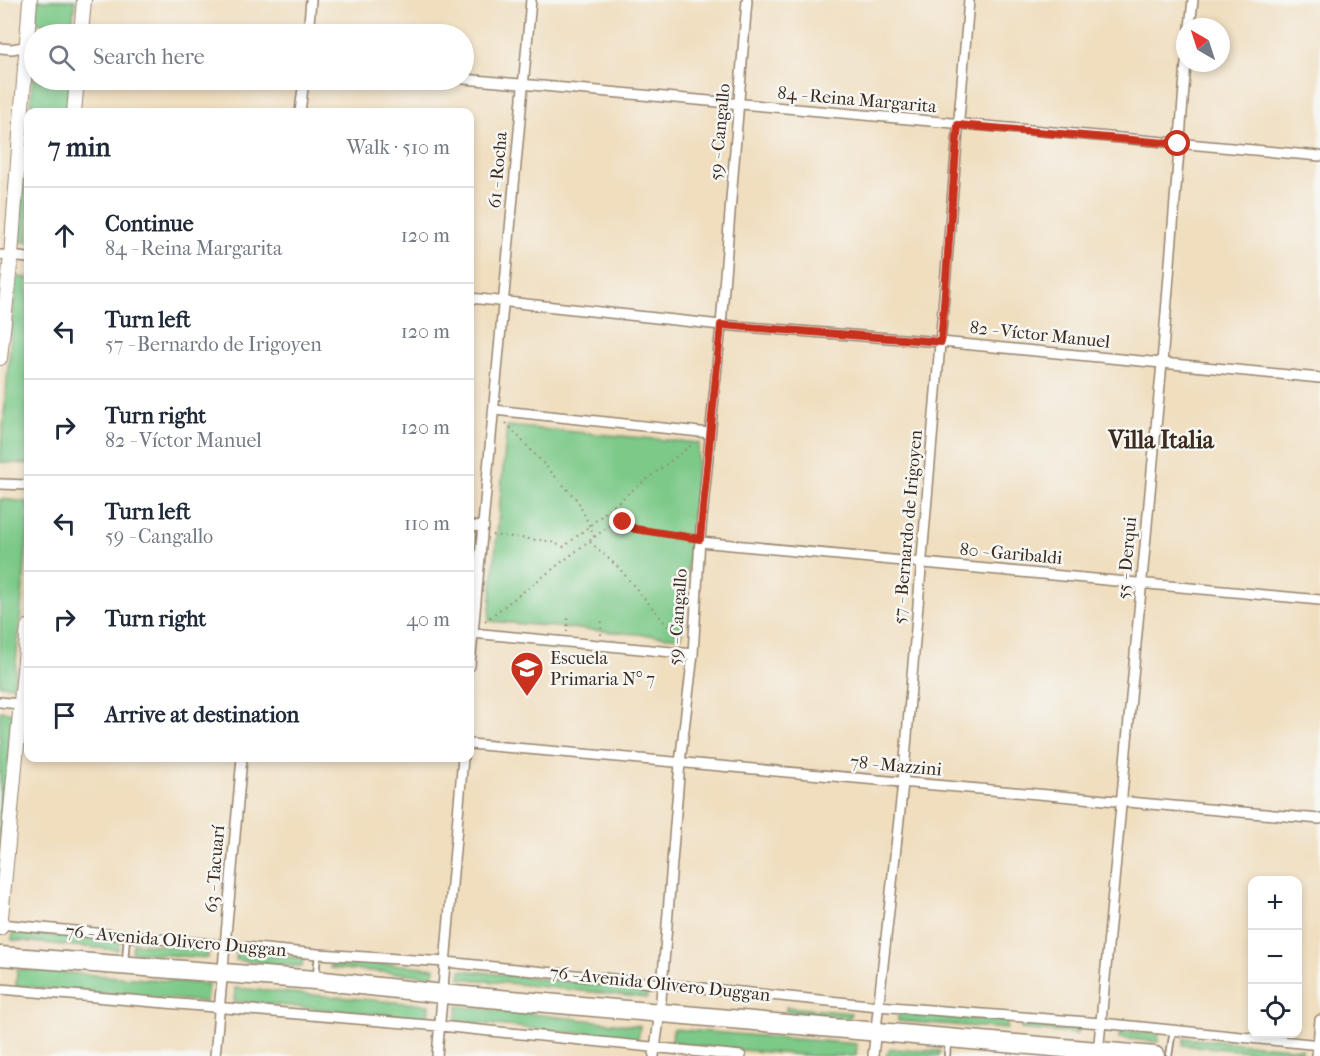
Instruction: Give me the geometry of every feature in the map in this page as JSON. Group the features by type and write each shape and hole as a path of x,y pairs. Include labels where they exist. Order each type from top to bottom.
{"highway":[{"name":"76 - Avenida Olivero Duggan","path":"0,956 221,972 660,1012 875,1033 947,1047 1155,1056"}],"main road":[{"path":"30,0 30,24"},
{"path":"82,24 84,0"},
{"path":"0,358 6,255 25,90"},
{"path":"74,108 76,90"},
{"path":"0,926 24,713"}],"street":[{"path":"309,24 311,0"},
{"name":"61 - Rocha","path":"474,616 484,531 531,0"},
{"name":"59 - Cangallo","path":"654,1052 660,1012 680,763 693,654 708,433 721,325 747,0"},
{"name":"57 - Bernardo de Irigoyen","path":"873,1056 903,783 969,0"},
{"path":"1191,18 1192,0"},
{"path":"0,48 24,46"},
{"name":"55 - Derqui","path":"1098,1053 1162,363 1185,72"},
{"name":"84 - Reina Margarita","path":"474,80 738,106 1320,156"},
{"path":"300,108 303,90"},
{"path":"6,255 24,257"},
{"name":"82 - Víctor Manuel","path":"474,298 721,325 941,342 1320,378"},
{"path":"494,410 708,433"},
{"path":"0,484 24,486"},
{"path":"474,527 484,531"},
{"name":"80 - Garibaldi","path":"700,540 1320,600"},
{"path":"474,633 693,654"},
{"path":"0,702 24,705"},
{"name":"78 - Mazzini","path":"474,744 1320,819"},
{"name":"63 - Tacuarí","path":"214,1056 242,762"},
{"path":"437,1056 463,762"},
{"name":"76 - Avenida Olivero Duggan","path":"0,926 318,954 446,962 878,1006 1101,1023 1319,1045"},
{"path":"0,989 440,1026 654,1052 741,1056"},
{"path":"1317,1056 1320,1020"}],"lane":[{"path":"124,964 127,936"},
{"path":"315,980 318,954"},
{"path":"1170,1056 1173,1030"}],"path":[{"path":"494,410 579,501 595,538"},
{"path":"484,531 548,541 564,547 708,433"},
{"path":"474,631 519,592 558,566 614,522 620,521 635,529 700,540"},
{"path":"589,542 619,568 693,654"},
{"path":"566,642 568,614"},
{"path":"600,645 602,617"}],"green space":[{"path":"37,0 75,0 72,24 35,22"},
{"path":"32,90 70,90 68,108 30,108"},
{"path":"24,173 24,242 18,241"},
{"path":"16,277 24,278 24,464 0,462"},
{"path":"507,426 699,443 681,638 489,621"},
{"path":"0,499 24,502 24,577 14,686 0,685"},
{"path":"0,711 13,713 0,852"},
{"path":"13,932 119,942 118,950 12,940"},
{"path":"133,943 208,949 208,958 132,952"},
{"path":"237,952 303,958 302,967 236,960"},
{"path":"331,959 435,968 434,976 330,968"},
{"path":"17,969 208,984 206,1002 16,986"},
{"path":"461,970 647,990 647,998 460,978"},
{"path":"235,988 429,1005 428,1019 234,1001"},
{"path":"458,1006 640,1026 638,1039 456,1021"},
{"path":"786,1007 851,1013 850,1018 786,1012"},
{"path":"898,1013 1007,1021 1007,1029 898,1021"},
{"path":"1022,1023 1079,1028 1078,1034 1021,1029"},
{"path":"673,1029 857,1044 856,1056 814,1056 672,1044"},
{"path":"1120,1031 1159,1034 1158,1042 1119,1038"},
{"path":"1184,1038 1302,1049 1302,1056 1183,1045"},
{"path":"890,1049 940,1051 939,1056 886,1056"}],"place":[{"name":"Escuela Primaria N° 7","path":"527,697"}],"district":[{"name":"Villa Italia","path":"1161,440"}],"route":[{"path":"623,522 635,529 700,539 721,325 941,342 958,125 1178,144"}]}
